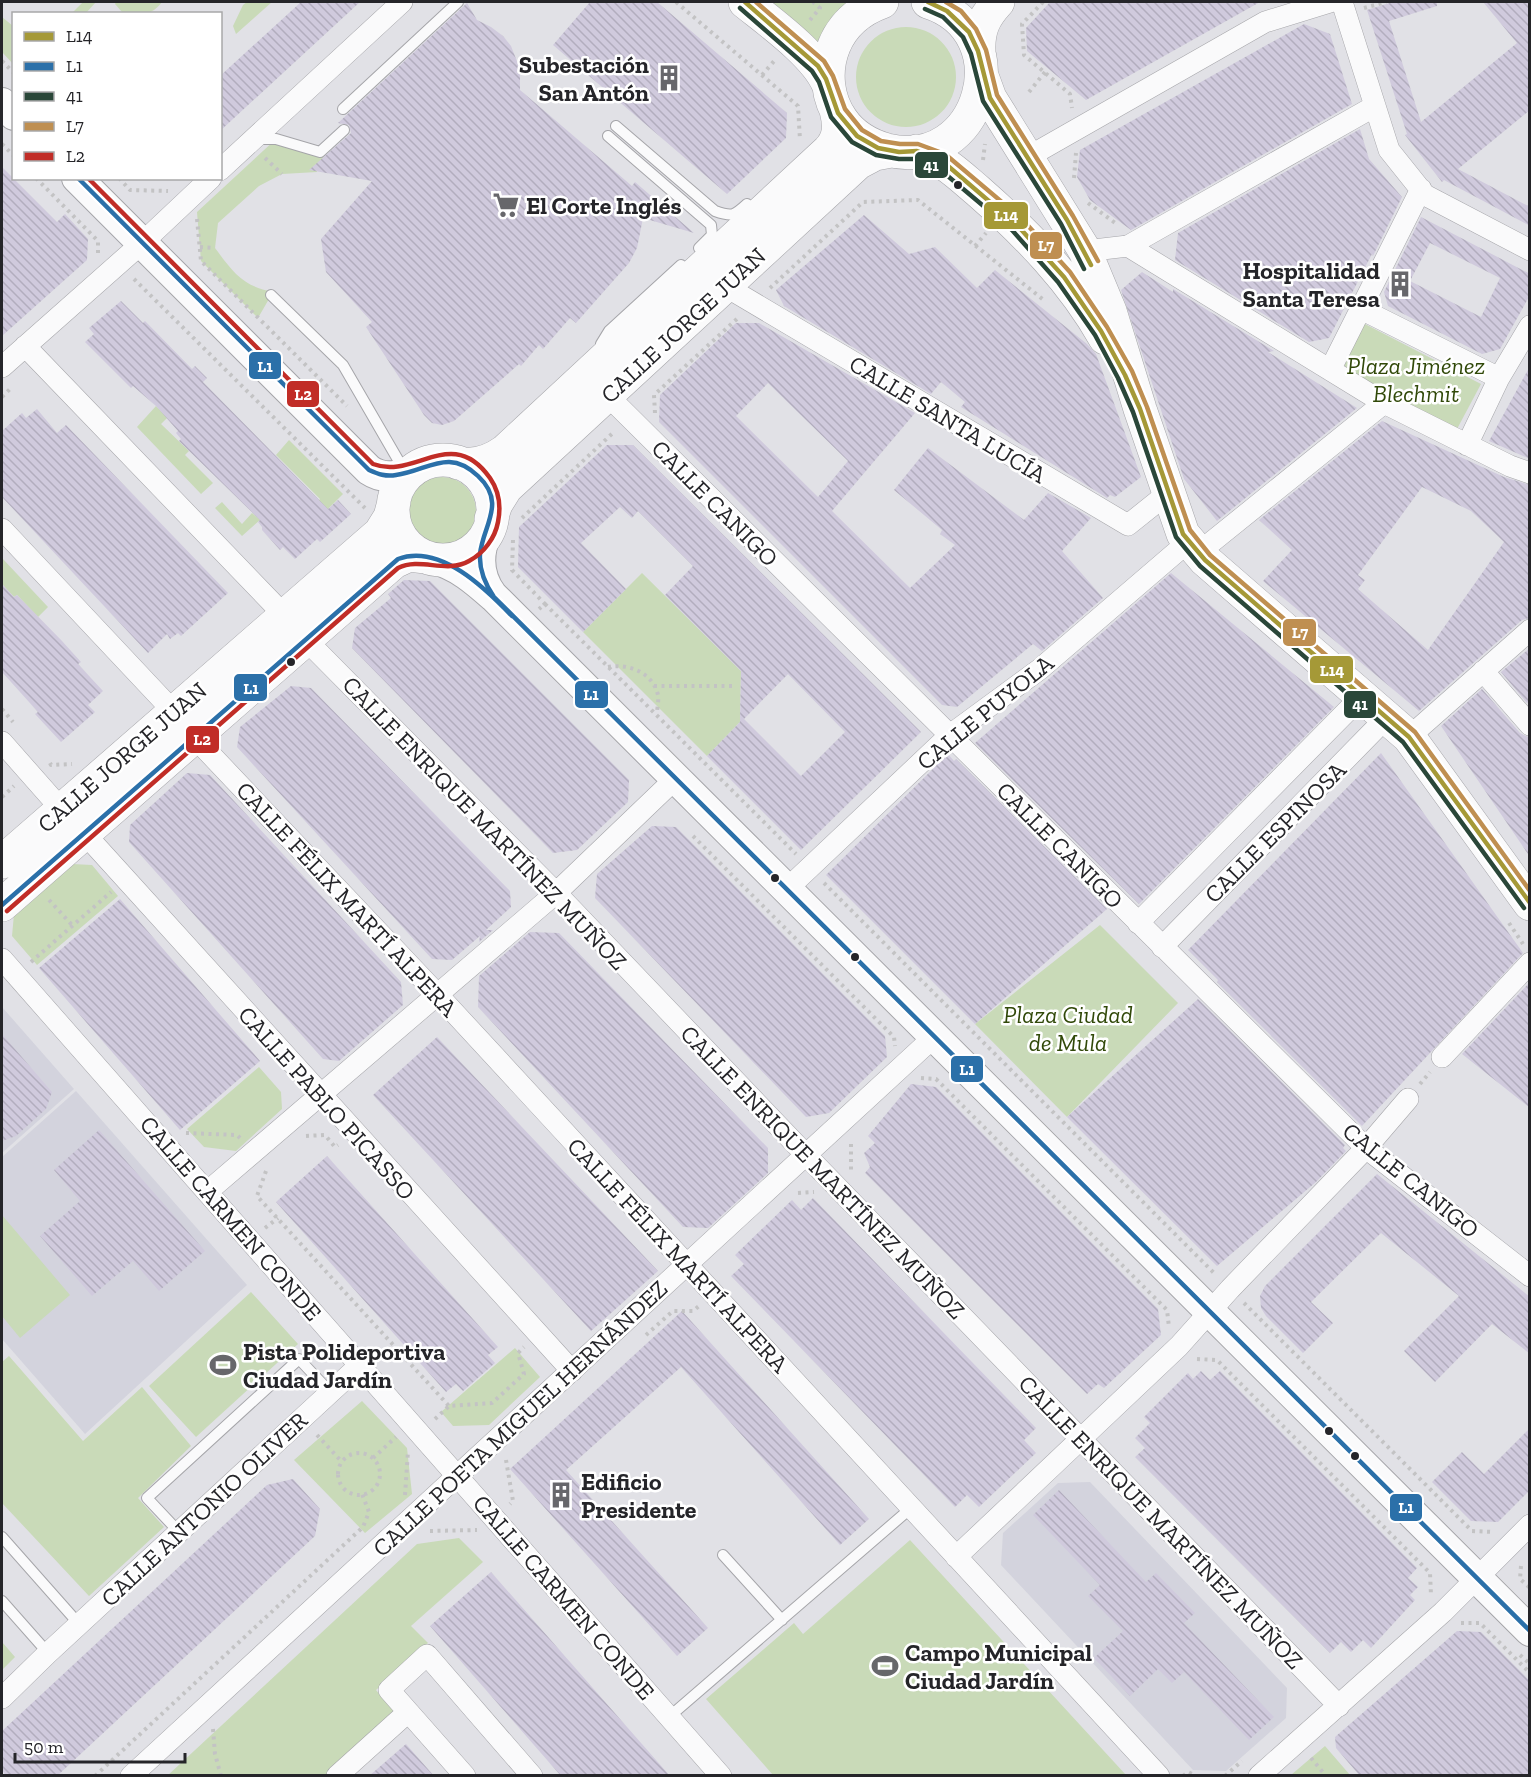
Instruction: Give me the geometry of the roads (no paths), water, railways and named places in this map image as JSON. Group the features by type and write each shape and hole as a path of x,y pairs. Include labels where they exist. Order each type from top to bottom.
{"main road":[{"path":"745,2 810,58 824,75 831,110 857,136 875,146 941,160 1002,228 1064,277 1089,311 1112,350 1140,410"},
{"name":"CALLE JORGE JUAN","path":"458,463 477,464 497,457 828,151 837,139 839,126 831,110 831,55 840,34 860,13 882,2"},
{"path":"929,2 939,2"},
{"path":"929,2 950,12 962,22 973,38 990,98 1085,251 1110,311 1140,410 1183,534 1193,547 1399,727 1526,891"},
{"name":"CALLE JORGE JUAN","path":"503,527 496,504 506,488 858,163 870,156 935,146 945,141 964,124 976,105 980,64 979,38 982,24 998,2"},
{"path":"79,180 369,470 386,477 400,475 439,461 458,463 478,476 487,489 503,527"},
{"path":"1002,228 1057,247 1085,251"},
{"path":"418,467 380,505 393,513 398,532 410,548 502,587 536,612 675,779 801,876 936,1036 1222,1298 1477,1578 1530,1630"},
{"name":"CALLE JORGE JUAN","path":"2,905 73,821 295,628 380,533 390,518 380,505"},
{"path":"430,558 451,559 468,553 503,527"},
{"path":"502,587 484,582 481,548 503,527"},
{"name":"CALLE JORGE JUAN","path":"295,628 398,560 409,555 430,558"},
{"name":"CALLE JORGE JUAN","path":"2,862 73,821"}],"street":[{"path":"222,169 257,146 402,2"},
{"path":"1028,156 1265,22 1330,2"},
{"path":"1342,2 1389,150 1425,195 1530,250"},
{"path":"1085,251 1125,237 1375,106"},
{"path":"2,367 209,180"},
{"path":"1330,370 1421,189"},
{"path":"1125,237 1384,403 1510,466 1530,473"},
{"name":"CALLE SANTA LUCÍA","path":"725,286 1128,525 1168,493"},
{"path":"1361,309 1499,378"},
{"path":"1467,445 1499,378 1528,333"},
{"name":"CALLE ENRIQUE MARTÍNEZ MUÑOZ","path":"25,346 1339,1706"},
{"name":"CALLE CANIGO","path":"607,395 1366,1148 1530,1276"},
{"name":"CALLE PUYOLA","path":"801,876 950,735 1040,669 1193,547 1384,403"},
{"name":"CALLE FÉLIX MARTÍ ALPERA","path":"2,529 437,994 1159,1776"},
{"name":"CALLE ESPINOSA","path":"1162,947 1399,727 1483,672 1529,634"},
{"path":"1483,672 1530,725"},
{"name":"CALLE ESPINOSA","path":"1138,923 1363,695"},
{"name":"CALLE PABLO PICASSO","path":"2,742 572,1371"},
{"path":"207,1192 556,893 675,779"},
{"name":"CALLE CARMEN CONDE","path":"2,959 496,1519 715,1773"},
{"path":"1442,1057 1530,963"},
{"name":"CALLE POETA MIGUEL HERNÁNDEZ","path":"131,1776 936,1036"},
{"path":"956,1557 1179,1346 1366,1148 1408,1099"},
{"name":"CALLE ANTONIO OLIVER","path":"2,1698 360,1365"},
{"path":"1259,1776 1443,1612 1530,1525"},
{"path":"465,1776 389,1690 427,1655 532,1776"},
{"path":"337,1776 408,1712"}],"lane":[{"path":"343,109 458,2"},
{"path":"616,126 715,211 734,215 753,199"},
{"path":"257,146 276,139 320,152 344,130"},
{"path":"565,395 609,331 710,239 712,232 711,225 608,136"},
{"path":"271,295 343,366 401,465 407,469 418,467"},
{"path":"179,1532 147,1498 299,1359 330,1392"},
{"path":"669,1717 911,1508"},
{"path":"2,1537 79,1624"},
{"path":"723,1554 782,1620"},
{"path":"2,1601 48,1653"}],"place":[{"name":"Subestación San Antón","path":"669,78"},
{"name":"El Corte Inglés","path":"506,205"},
{"name":"Hospitalidad Santa Teresa","path":"1400,284"},
{"name":"Pista Polideportiva Ciudad Jardín","path":"223,1365"},
{"name":"Edificio Presidente","path":"561,1495"},
{"name":"Campo Municipal Ciudad Jardín","path":"885,1666"}],"park label":[{"name":"Plaza Jiménez Blechmit","path":"1416,379"},
{"name":"Plaza Ciudad de Mula","path":"1068,1028"}]}
